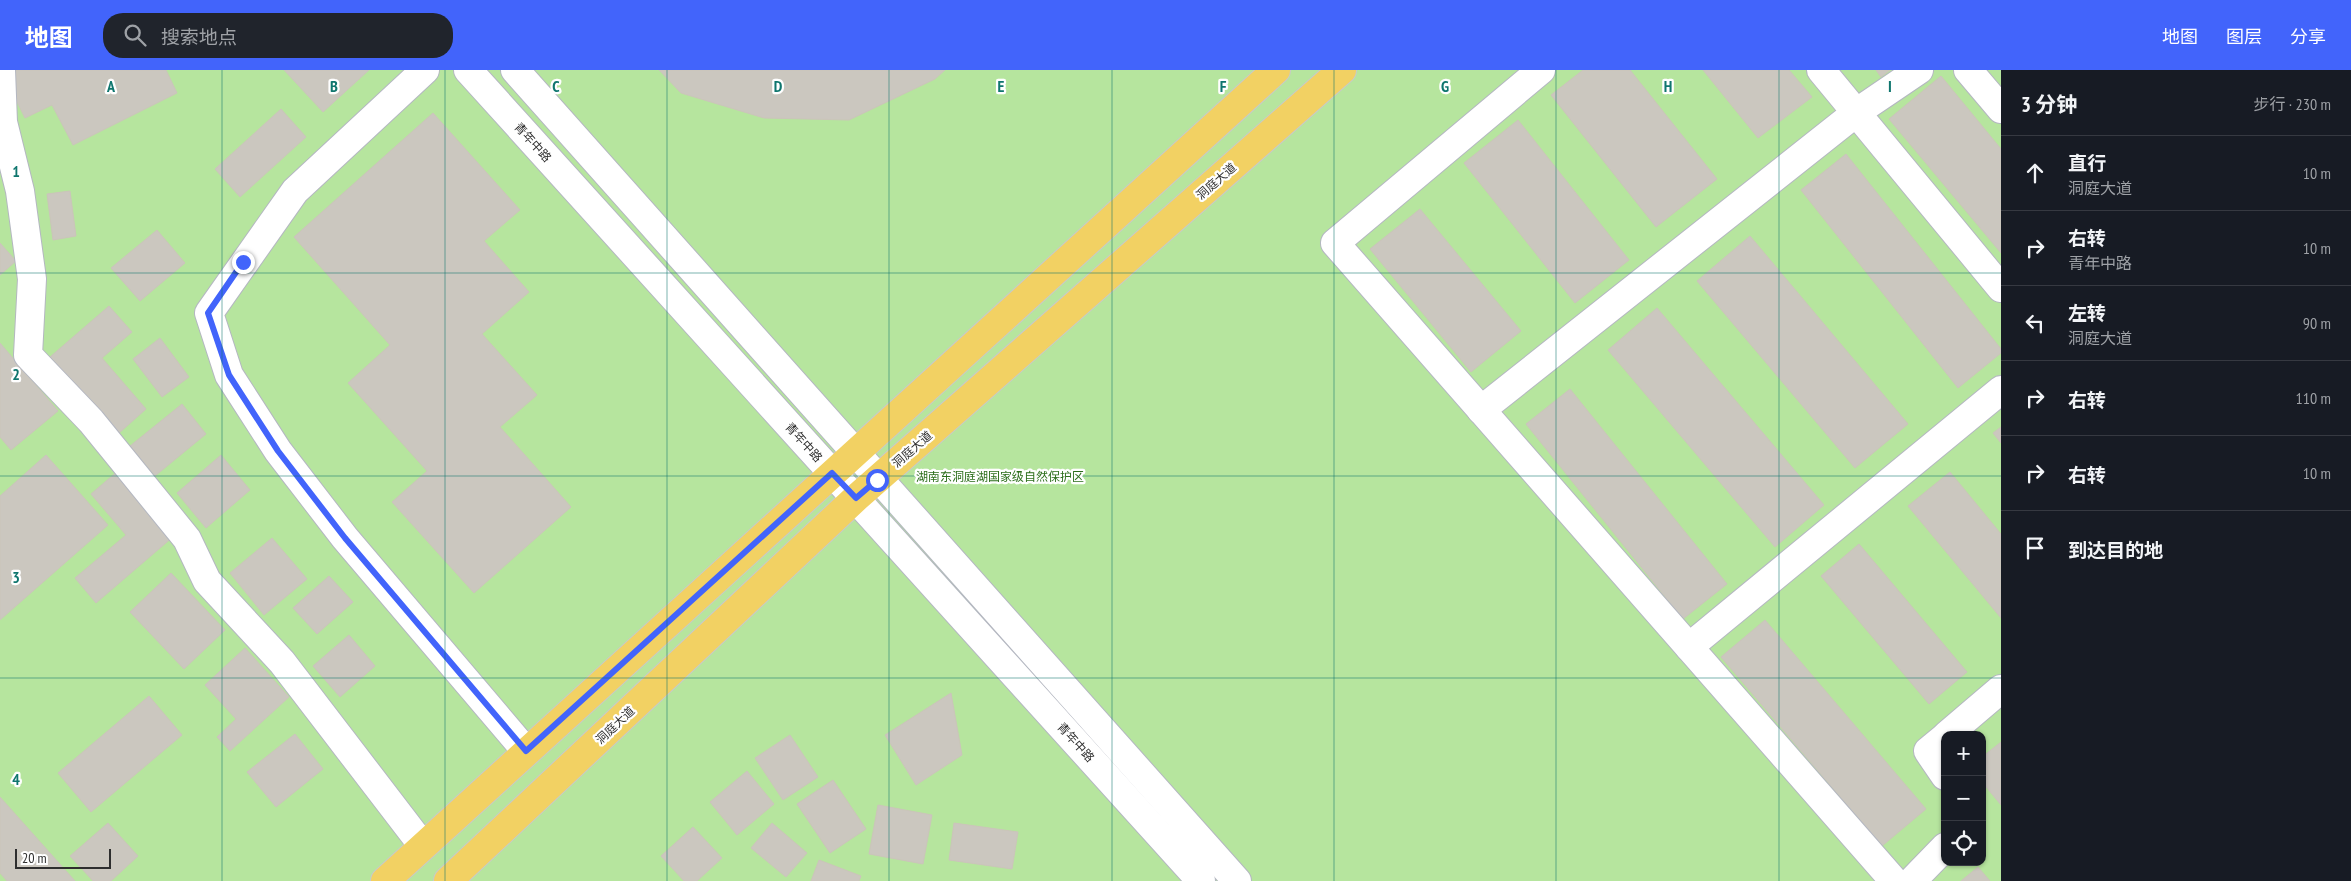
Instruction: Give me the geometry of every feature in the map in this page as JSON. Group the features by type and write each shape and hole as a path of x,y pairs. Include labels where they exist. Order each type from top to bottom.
{"main road":[{"path":"384,881 1276,70"},
{"name":"洞庭大道","path":"448,881 856,498 1342,70"}],"street":[{"path":"1,70 3,122 20,192 32,279 28,355 91,421 181,531 187,539 207,581 282,662 422,846"},
{"path":"425,70 294,191 208,313 229,375 278,451 345,538 526,751"},
{"name":"青年中路","path":"468,70 1201,881"},
{"path":"515,70 877,480 1237,881"},
{"path":"1541,70 1335,244 1894,881"},
{"path":"1821,70 2001,288"},
{"path":"1481,410 1857,112 1919,70"},
{"path":"1968,70 2001,109"},
{"path":"1689,648 2001,390"},
{"path":"1952,731 2001,689"},
{"path":"1941,740 1928,752 1941,770"},
{"path":"1912,881 1941,851"}],"green space":[{"name":"湖南东洞庭湖国家级自然保护区","path":"0,70 2001,70 2001,881 0,881"}],"building":[{"path":"1,70 166,70 177,93 73,145 52,105 25,118"},
{"path":"284,70 369,70 323,112"},
{"path":"659,70 945,70 935,79 849,120 764,118 681,93"},
{"path":"1583,70 1630,70 1717,179 1656,227 1551,95"},
{"path":"1703,70 1789,70 1812,97 1758,138"},
{"path":"1876,70 1890,70 1881,77"},
{"path":"1941,76 2001,149 2001,253 1889,119"},
{"path":"281,109 306,137 240,197 215,169"},
{"path":"433,113 520,210 484,241 529,292 482,334 537,395 500,427 571,507 474,593 392,502 427,471 348,383 390,345 294,237"},
{"path":"1518,120 1629,260 1575,303 1464,163"},
{"path":"1846,154 2001,349 2001,353 1958,388 1801,190"},
{"path":"70,191 76,236 53,240 47,194"},
{"path":"1420,209 1521,331 1471,372 1370,249"},
{"path":"157,230 185,263 140,301 111,268"},
{"path":"1750,236 1908,424 1855,468 1697,281"},
{"path":"0,243 16,261 0,275"},
{"path":"109,306 132,332 102,358 146,409 118,434 50,357"},
{"path":"1657,308 1824,505 1775,547 1608,350"},
{"path":"160,338 189,377 162,397 133,359"},
{"path":"0,343 58,411 11,450 0,437"},
{"path":"1570,389 1727,584 1683,619 1526,424"},
{"path":"182,404 206,434 155,476 130,446"},
{"path":"2001,427 2001,443 1993,433"},
{"path":"46,455 108,525 0,620 0,496"},
{"path":"221,455 250,490 206,528 177,493"},
{"path":"119,470 174,536 96,603 75,578 126,535 91,494"},
{"path":"1950,472 2001,534 2001,618 1908,506"},
{"path":"272,538 307,579 264,615 230,573"},
{"path":"1859,544 1967,672 1929,704 1821,576"},
{"path":"171,573 225,630 184,669 130,612"},
{"path":"329,576 353,602 317,634 293,608"},
{"path":"1765,620 1926,809 1882,846 1721,657"},
{"path":"349,635 375,666 340,697 313,666"},
{"path":"245,648 289,697 230,751 217,737 236,719 205,685"},
{"path":"951,693 962,755 916,785 885,735"},
{"path":"149,696 182,735 91,812 58,773"},
{"path":"295,734 323,769 276,807 247,772"},
{"path":"790,735 818,777 783,800 755,758"},
{"path":"2001,742 2001,805 1986,787 1986,754"},
{"path":"747,771 774,804 737,835 710,802"},
{"path":"833,780 866,829 830,853 797,804"},
{"path":"0,797 75,881 7,881 0,873"},
{"path":"878,805 932,815 923,864 869,854"},
{"path":"108,823 138,856 111,881 93,881 70,856"},
{"path":"772,823 807,853 786,877 751,848"},
{"path":"954,823 1018,832 1012,869 949,860"},
{"path":"693,827 722,858 697,881 684,881 661,856"},
{"path":"819,860 861,876 859,881 811,881"},
{"path":"1978,867 1990,881 1961,881"}],"route":[{"path":"243,262 208,313 229,375 278,451 345,538 526,751 832,473 856,498 877,480"}]}
